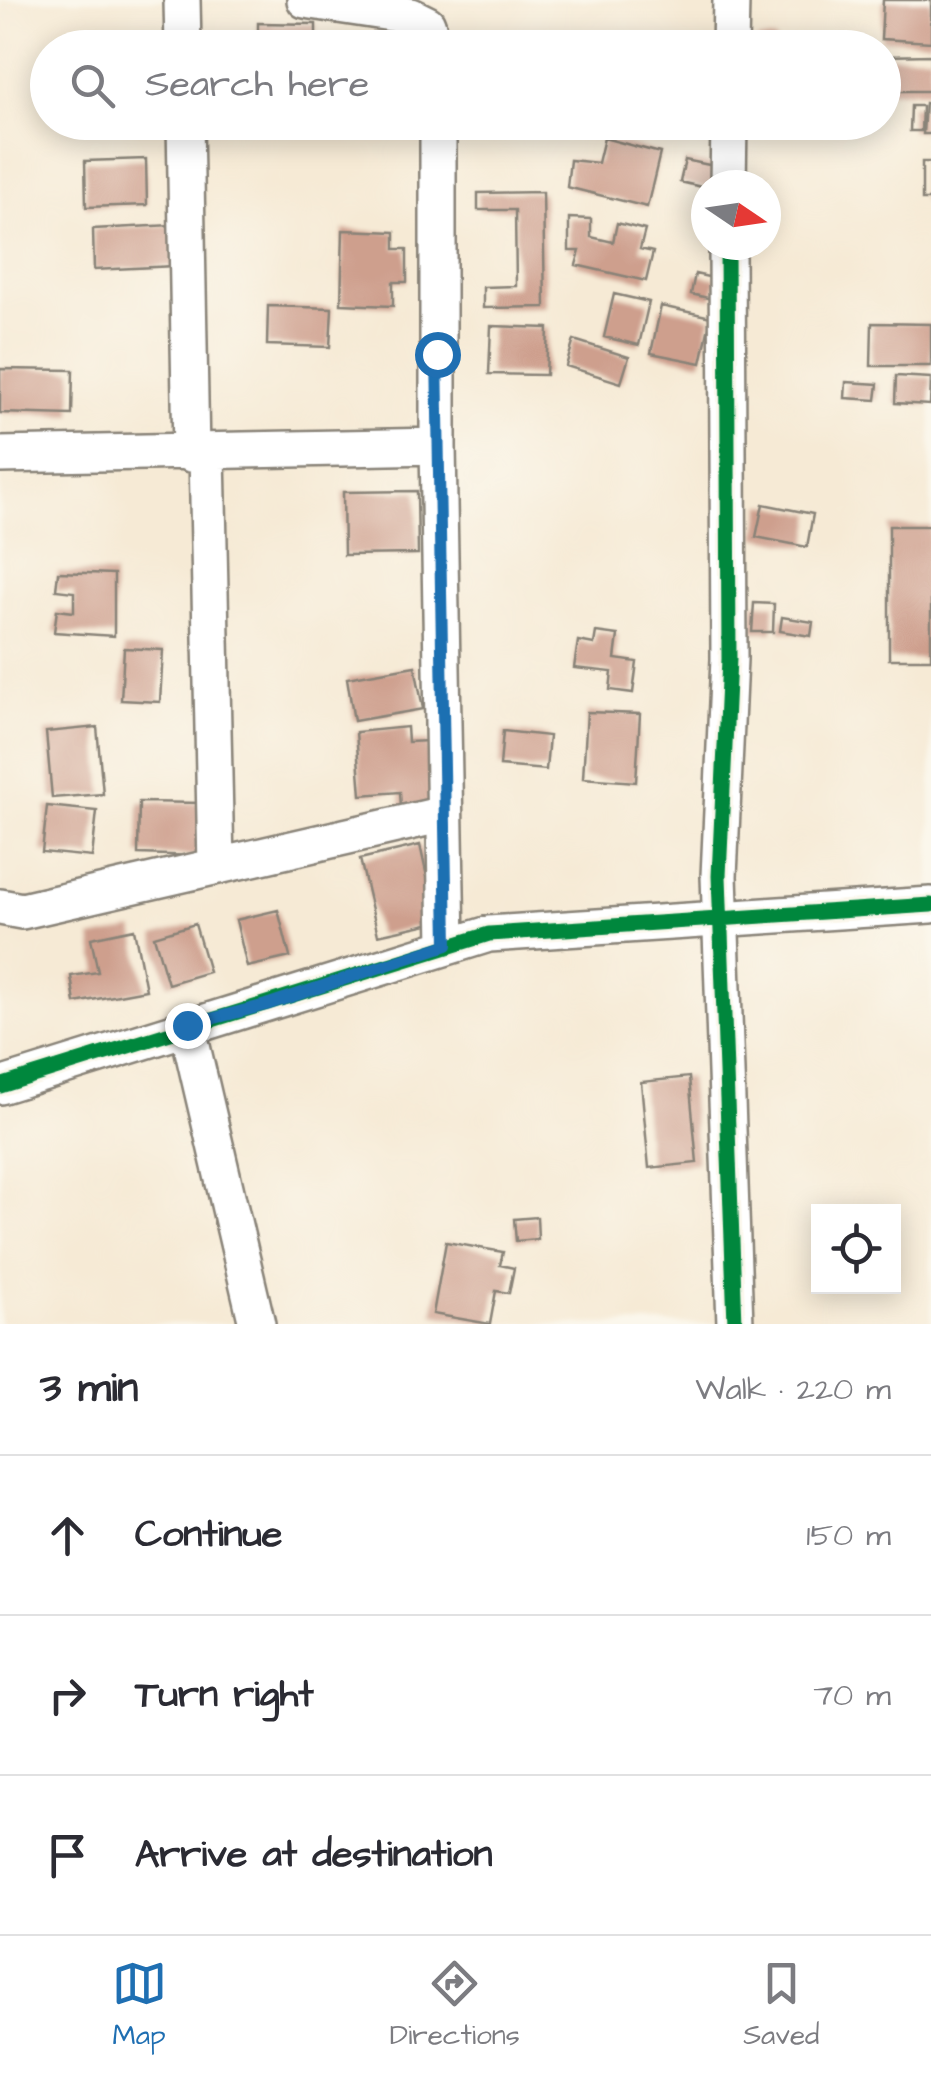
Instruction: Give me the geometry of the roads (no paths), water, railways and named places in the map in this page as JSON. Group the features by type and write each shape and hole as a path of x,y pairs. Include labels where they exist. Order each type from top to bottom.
{"street":[{"path":"182,0 183,30"},
{"path":"304,0 411,16 426,24 428,30"},
{"path":"730,30 731,0"},
{"path":"186,140 216,866"},
{"path":"438,140 438,446 447,945"},
{"path":"728,170 729,140"},
{"path":"727,260 729,659 721,917 735,1324"},
{"path":"0,455 199,454 438,446"},
{"path":"0,907 22,911 444,814"},
{"path":"0,1086 489,934 931,905"},
{"path":"187,1025 257,1324"}]}
